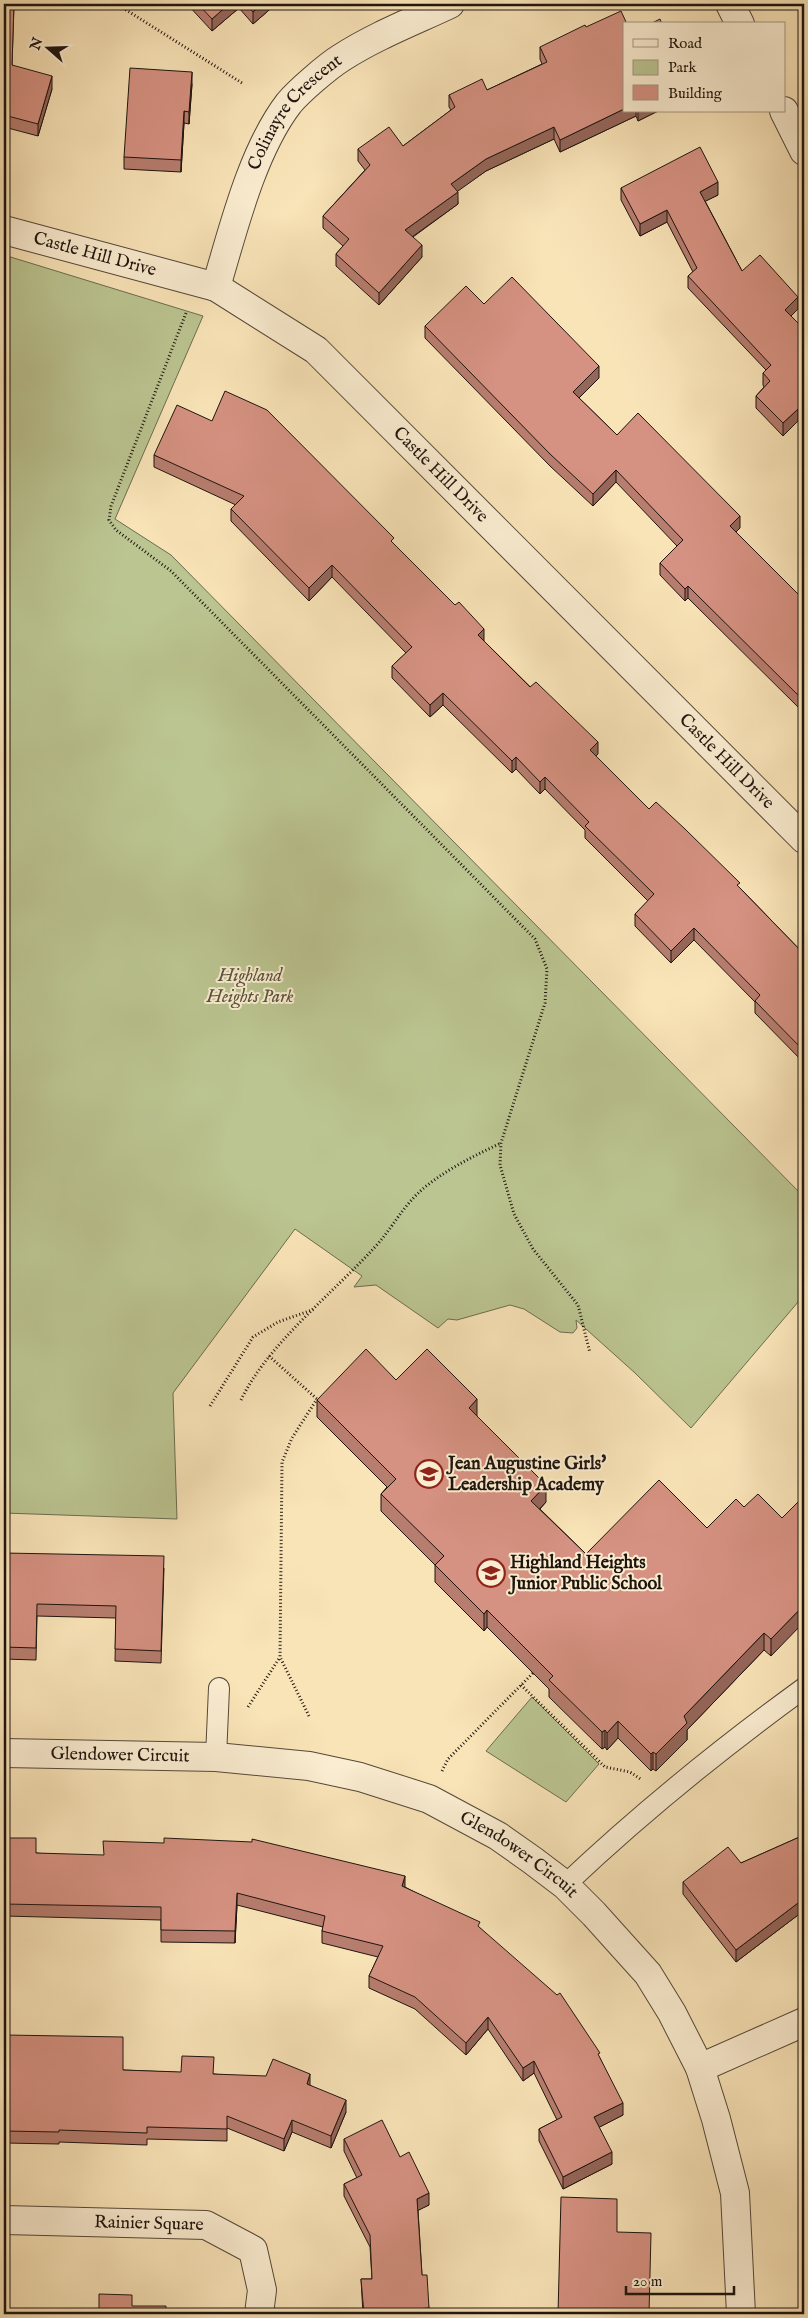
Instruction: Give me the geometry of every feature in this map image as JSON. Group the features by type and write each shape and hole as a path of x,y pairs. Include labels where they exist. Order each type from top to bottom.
{"street":[{"name":"Colinayre Crescent","path":"207,285 268,138 290,103 339,59 377,38 450,4"},
{"path":"730,4 739,22"},
{"path":"784,112 804,151"},
{"name":"Castle Hill Drive","path":"4,230 207,285 316,350 804,839"},
{"name":"Glendower Circuit","path":"4,1753 216,1757 309,1766 360,1777 429,1799 498,1836 565,1885 601,1920 648,1974 672,2013 700,2068 716,2119 735,2193 741,2314"},
{"path":"700,2068 804,2022"},
{"name":"Rainier Square","path":"4,2220 206,2225 253,2250 262,2290 258,2314"}],"lane":[{"path":"216,1757 219,1688"},
{"path":"565,1885 596,1856 732,1740 804,1688"}],"path":[{"path":"123,4 122,8 242,84"},
{"path":"207,285 111,506 109,520 116,530 170,571 535,939 547,969 545,1003 501,1143 500,1166 514,1214 533,1248 578,1305 590,1352"},
{"path":"241,1400 269,1356 376,1246 401,1211 424,1188 457,1164 501,1143"},
{"path":"210,1406 253,1337 278,1322 316,1309"},
{"path":"269,1356 322,1403"},
{"path":"309,1716 280,1657 282,1462 292,1438 317,1399"},
{"path":"245,1712 280,1657"},
{"path":"429,1799 448,1759 540,1667"},
{"path":"521,1685 606,1766 630,1772 664,1798"}],"green space":[{"name":"Highland Heights Park","path":"4,255 203,316 115,519 171,555 804,1197 804,1295 691,1428 635,1373 576,1320 577,1328 573,1333 560,1332 524,1309 510,1305 457,1320 448,1319 438,1328 376,1285 354,1287 362,1276 295,1229 173,1393 177,1519 4,1513"},
{"path":"532,1697 599,1764 566,1802 486,1751"}],"building":[{"path":"4,4 14,4 12,65 52,76 38,124 4,115"},
{"path":"198,4 229,4 212,19"},
{"path":"246,4 262,4 253,12"},
{"path":"621,11 626,22 623,22 623,109 560,140 554,127 486,159 451,184 458,192 405,230 422,245 379,293 336,254 349,239 323,216 370,165 358,149 389,127 403,146 455,107 449,95 482,79 487,90 547,62 540,47 585,25 586,27"},
{"path":"130,68 192,72 189,112 184,111 181,160 124,157"},
{"path":"700,147 718,182 700,192 742,271 760,255 798,297 785,310 804,329 804,415 798,409 783,423 756,396 770,381 763,373 771,365 688,276 697,268 667,210 640,224 621,188"},
{"path":"512,277 599,366 573,392 617,435 638,413 740,516 730,526 804,600 803,700 688,586 685,589 660,563 683,540 616,470 593,494 550,454 425,326 466,286 484,304"},
{"path":"225,391 267,410 394,538 391,541 455,605 459,602 484,629 478,635 530,687 536,682 598,742 590,750 649,809 656,802 685,829 740,883 737,885 803,953 804,951 804,1051 755,1001 760,995 694,928 671,951 635,914 654,894 585,826 589,822 545,777 540,782 516,757 512,761 443,693 430,705 392,666 412,647 332,565 309,588 231,509 244,496 154,455 177,405 212,421"},
{"path":"366,1349 396,1380 427,1349 477,1399 469,1408 546,1485 531,1501 586,1554 659,1480 707,1528 736,1499 744,1507 758,1494 782,1518 804,1496 804,1605 771,1639 764,1633 684,1716 687,1723 656,1754 653,1752 651,1754 618,1721 607,1733 605,1730 602,1732 549,1680 553,1676 487,1610 484,1614 435,1565 444,1556 381,1494 396,1479 317,1400"},
{"path":"4,1553 164,1556 161,1651 115,1649 116,1606 37,1604 36,1648 4,1647"},
{"path":"804,1835 804,1904 802,1900 736,1950 683,1882 728,1847 741,1863"},
{"path":"4,1838 36,1838 36,1853 104,1855 103,1841 164,1843 164,1838 252,1842 252,1839 405,1876 402,1886 480,1922 478,1926 557,1995 560,1993 600,2053 598,2054 623,2103 594,2117 612,2152 563,2177 539,2129 562,2117 534,2061 523,2068 488,2017 466,2043 415,1997 369,1976 383,1946 322,1931 325,1916 237,1893 235,1931 161,1930 161,1907 4,1904"},
{"path":"6,2035 123,2037 123,2070 181,2072 182,2056 214,2057 213,2074 266,2076 273,2059 310,2074 307,2084 346,2100 331,2136 292,2120 284,2139 227,2116 227,2129 147,2127 147,2133 59,2130 59,2132 4,2131 4,2043 6,2043"},
{"path":"382,2120 400,2157 409,2152 429,2193 417,2199 422,2275 427,2275 429,2308 414,2309 414,2314 364,2314 361,2279 372,2279 370,2235 344,2184 362,2175 344,2139"},
{"path":"561,2197 617,2199 617,2232 651,2233 649,2314 558,2314"},
{"path":"99,2294 132,2295 132,2306 166,2306 166,2314 99,2314"},
{"path":"4,2311 18,2311 18,2314 4,2314"}],"place":[{"name":"Jean Augustine Girls' Leadership Academy","path":"429,1474"},
{"name":"Highland Heights Junior Public School","path":"491,1573"}]}
